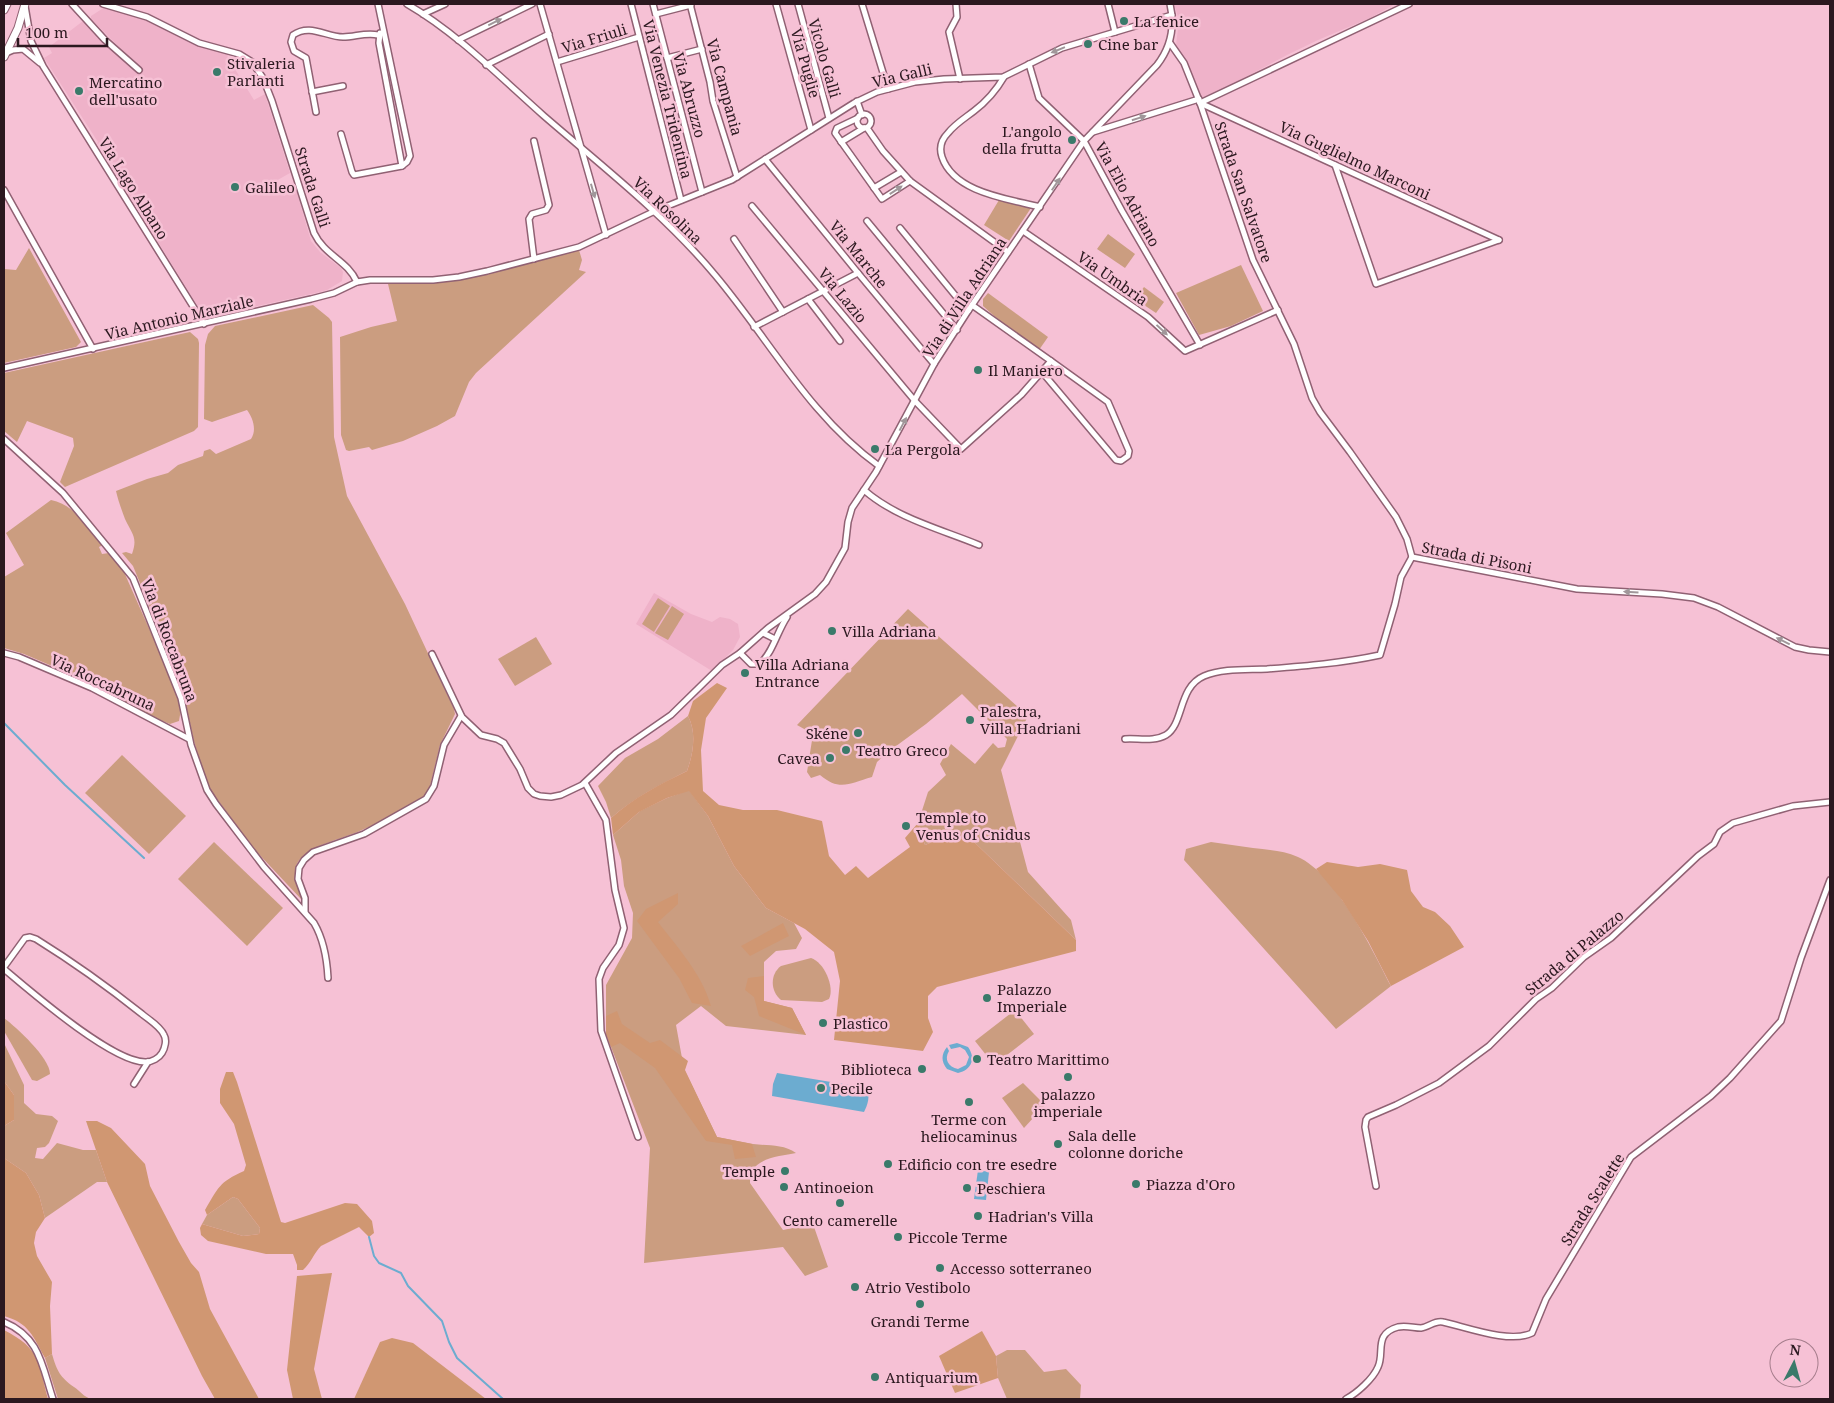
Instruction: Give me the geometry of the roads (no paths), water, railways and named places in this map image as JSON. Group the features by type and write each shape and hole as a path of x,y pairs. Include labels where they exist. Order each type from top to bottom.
{"main road":[{"path":"4,10 7,4"},
{"path":"5,55 18,28 25,4"}],"street":[{"path":"25,4 31,41 43,66"},
{"path":"72,4 105,40 139,70"},
{"name":"Strada Galli","path":"103,4 152,18 199,43 243,56 252,62 263,78 272,100 314,233 326,251 352,271 357,282"},
{"path":"341,134 354,175 402,166 408,160 410,151 378,4"},
{"name":"Via Rosolina","path":"407,4 458,40 580,148 655,211 716,275 795,381 836,428 856,448 879,466"},
{"path":"423,14 445,4"},
{"path":"458,40 532,4"},
{"path":"540,4 606,234"},
{"name":"Via Venezia Tridentina","path":"631,4 681,200"},
{"name":"Via Abruzzo","path":"653,4 702,192"},
{"path":"656,14 691,4"},
{"name":"Via Campania","path":"691,4 713,101 737,177"},
{"name":"Via Puglie","path":"776,4 811,130"},
{"name":"Vicolo Galli","path":"798,4 829,118"},
{"path":"862,4 888,89"},
{"path":"956,4 958,17 949,32 960,79"},
{"path":"1108,4 1115,32"},
{"name":"Via di Villa Adriana","path":"461,716 481,735 504,743 520,769 528,788 534,794 545,797 567,793 585,783 614,755 671,714 722,665 815,594 828,579 845,548 851,511 879,466 934,364 968,311 1084,141 1157,65 1170,43 1172,15 1170,4"},
{"name":"Via Elio Adriano","path":"1092,133 1200,101 1409,4"},
{"name":"Via Galli","path":"655,211 737,177 857,101 888,89 926,80 1004,77 1057,50 1172,15"},
{"path":"382,28 378,35 402,166"},
{"path":"316,112 305,57 296,53 293,49 292,40 294,34 314,30 340,37 368,34 378,35"},
{"path":"486,65 549,34"},
{"name":"Via Friuli","path":"557,62 639,37"},
{"name":"Strada San Salvatore","path":"1170,43 1184,63 1200,101 1254,262 1294,344 1315,405 1391,510 1407,539 1412,557"},
{"path":"5,55 13,50 23,49 43,66"},
{"path":"667,58 702,49"},
{"name":"Via Elio Adriano","path":"1029,64 1039,98 1084,141 1126,219 1200,345"},
{"name":"Via Lago Albano","path":"43,66 204,324"},
{"path":"1004,77 980,106 947,133 941,143 943,160 951,172 967,186 981,192 1040,207"},
{"path":"312,92 343,86"},
{"path":"857,101 860,116 858,124 865,128 901,172 910,181 1008,252"},
{"name":"Via Guglielmo Marconi","path":"1200,101 1499,240 1376,284 1335,165"},
{"path":"841,142 871,124 869,116 860,116 836,129 835,133 841,142 882,199 910,181"},
{"path":"534,141 549,205 546,210 531,214 529,219 534,259"},
{"name":"Via Marche","path":"766,159 934,364"},
{"path":"874,188 901,172"},
{"path":"4,190 93,349"},
{"name":"Via Lazio","path":"752,206 915,401 960,449 1021,394 1042,372"},
{"path":"357,282 370,280 445,279 479,273 576,248 655,211"},
{"path":"866,221 957,330"},
{"path":"900,228 968,311"},
{"name":"Via Umbria","path":"1023,231 1148,317 1185,351 1200,345"},
{"path":"734,240 783,312"},
{"path":"754,327 858,273"},
{"name":"Via Antonio Marziale","path":"4,368 326,295 357,282"},
{"path":"808,299 840,341"},
{"path":"972,305 1108,402 1129,451 1128,456 1121,461 1117,461 1042,372 1051,362"},
{"path":"1200,345 1278,310"},
{"name":"Via di Roccabruna","path":"4,439 66,496 133,578 181,698 189,739 203,782 216,804 264,867 305,912 316,928 322,941 328,978"},
{"path":"864,490 887,507 979,545"},
{"name":"Strada di Pisoni","path":"1124,739 1155,739 1168,734 1177,719 1182,701 1190,688 1205,675 1227,671 1330,663 1380,655 1401,577 1412,557 1577,589 1662,594 1694,598 1718,607 1795,647 1811,651 1830,652"},
{"name":"Via di Villa Adriana","path":"740,653 751,664 757,665 768,655 789,614"},
{"path":"763,633 775,640"},
{"name":"Via Roccabruna","path":"4,653 16,656 92,688 189,739"},
{"path":"305,912 305,898 298,882 300,866 304,860 313,852 364,834 426,799 434,786 443,747 461,716 432,654"},
{"path":"585,783 607,822 615,890 624,928 619,946 603,968 599,979 600,1028 638,1137"},
{"name":"Strada di Palazzo","path":"1376,1186 1366,1127 1368,1117 1439,1083 1489,1046 1536,999 1554,986 1581,959 1611,938 1698,856 1714,844 1720,832 1726,827 1778,809 1830,802"},
{"name":"Strada Scalette","path":"1346,1399 1362,1388 1378,1367 1380,1343 1386,1334 1397,1327 1411,1326 1421,1328 1442,1322 1470,1330 1513,1337 1532,1334 1546,1299 1631,1157 1724,1084 1781,1021 1801,958 1830,880"},
{"path":"28,937 36,939 64,957 116,994 163,1033 166,1043 163,1051 157,1058 148,1062 130,1059 101,1043 50,1007 4,968 28,937"},
{"path":"134,1084 148,1062"},
{"path":"4,1322 21,1331 33,1345 43,1364 52,1399"}],"water":[{"path":"957,1043 968,1047 972,1055 971,1063 967,1069 958,1073 947,1069 942,1058 947,1047 949,1051 947,1060 949,1065 958,1069 966,1065 969,1057 965,1050 960,1047 951,1049 949,1045"},
{"name":"Pecile","path":"777,1073 867,1088 867,1106 864,1112 772,1096 773,1084"},
{"name":"Peschiera","path":"978,1170 989,1172 986,1200 974,1199"}],"waterway":[{"path":"4,723 65,785 144,858"},
{"path":"369,1237 374,1256 379,1263 401,1273 408,1286 442,1321 457,1358 503,1399"}],"place":[{"name":"La fenice","path":"1124,21"},
{"name":"Cine bar","path":"1088,44"},
{"name":"Stivaleria Parlanti","path":"217,72"},
{"name":"Mercatino dell'usato","path":"79,91"},
{"name":"L'angolo della frutta","path":"1072,140"},
{"name":"Galileo","path":"235,187"},
{"name":"Il Maniero","path":"978,370"},
{"name":"La Pergola","path":"875,449"},
{"name":"Villa Adriana","path":"832,631"},
{"name":"Villa Adriana Entrance","path":"745,673"},
{"name":"Palestra, Villa Hadriani","path":"970,720"},
{"name":"Skéne","path":"858,733"},
{"name":"Teatro Greco","path":"846,750"},
{"name":"Cavea","path":"830,758"},
{"name":"Temple to Venus of Cnidus","path":"906,826"},
{"name":"Palazzo Imperiale","path":"987,998"},
{"name":"Plastico","path":"823,1023"},
{"name":"Teatro Marittimo","path":"977,1059"},
{"name":"Biblioteca","path":"922,1069"},
{"name":"palazzo imperiale","path":"1068,1077"},
{"name":"Pecile","path":"821,1088"},
{"name":"Terme con heliocaminus","path":"969,1102"},
{"name":"Sala delle colonne doriche","path":"1058,1144"},
{"name":"Edificio con tre esedre","path":"888,1164"},
{"name":"Temple","path":"785,1171"},
{"name":"Piazza d'Oro","path":"1136,1184"},
{"name":"Antinoeion","path":"784,1187"},
{"name":"Peschiera","path":"967,1188"},
{"name":"Cento camerelle","path":"840,1203"},
{"name":"Hadrian's Villa","path":"978,1216"},
{"name":"Piccole Terme","path":"898,1237"},
{"name":"Accesso sotterraneo","path":"940,1268"},
{"name":"Atrio Vestibolo","path":"855,1287"},
{"name":"Grandi Terme","path":"920,1304"},
{"name":"Antiquarium","path":"875,1377"}]}
